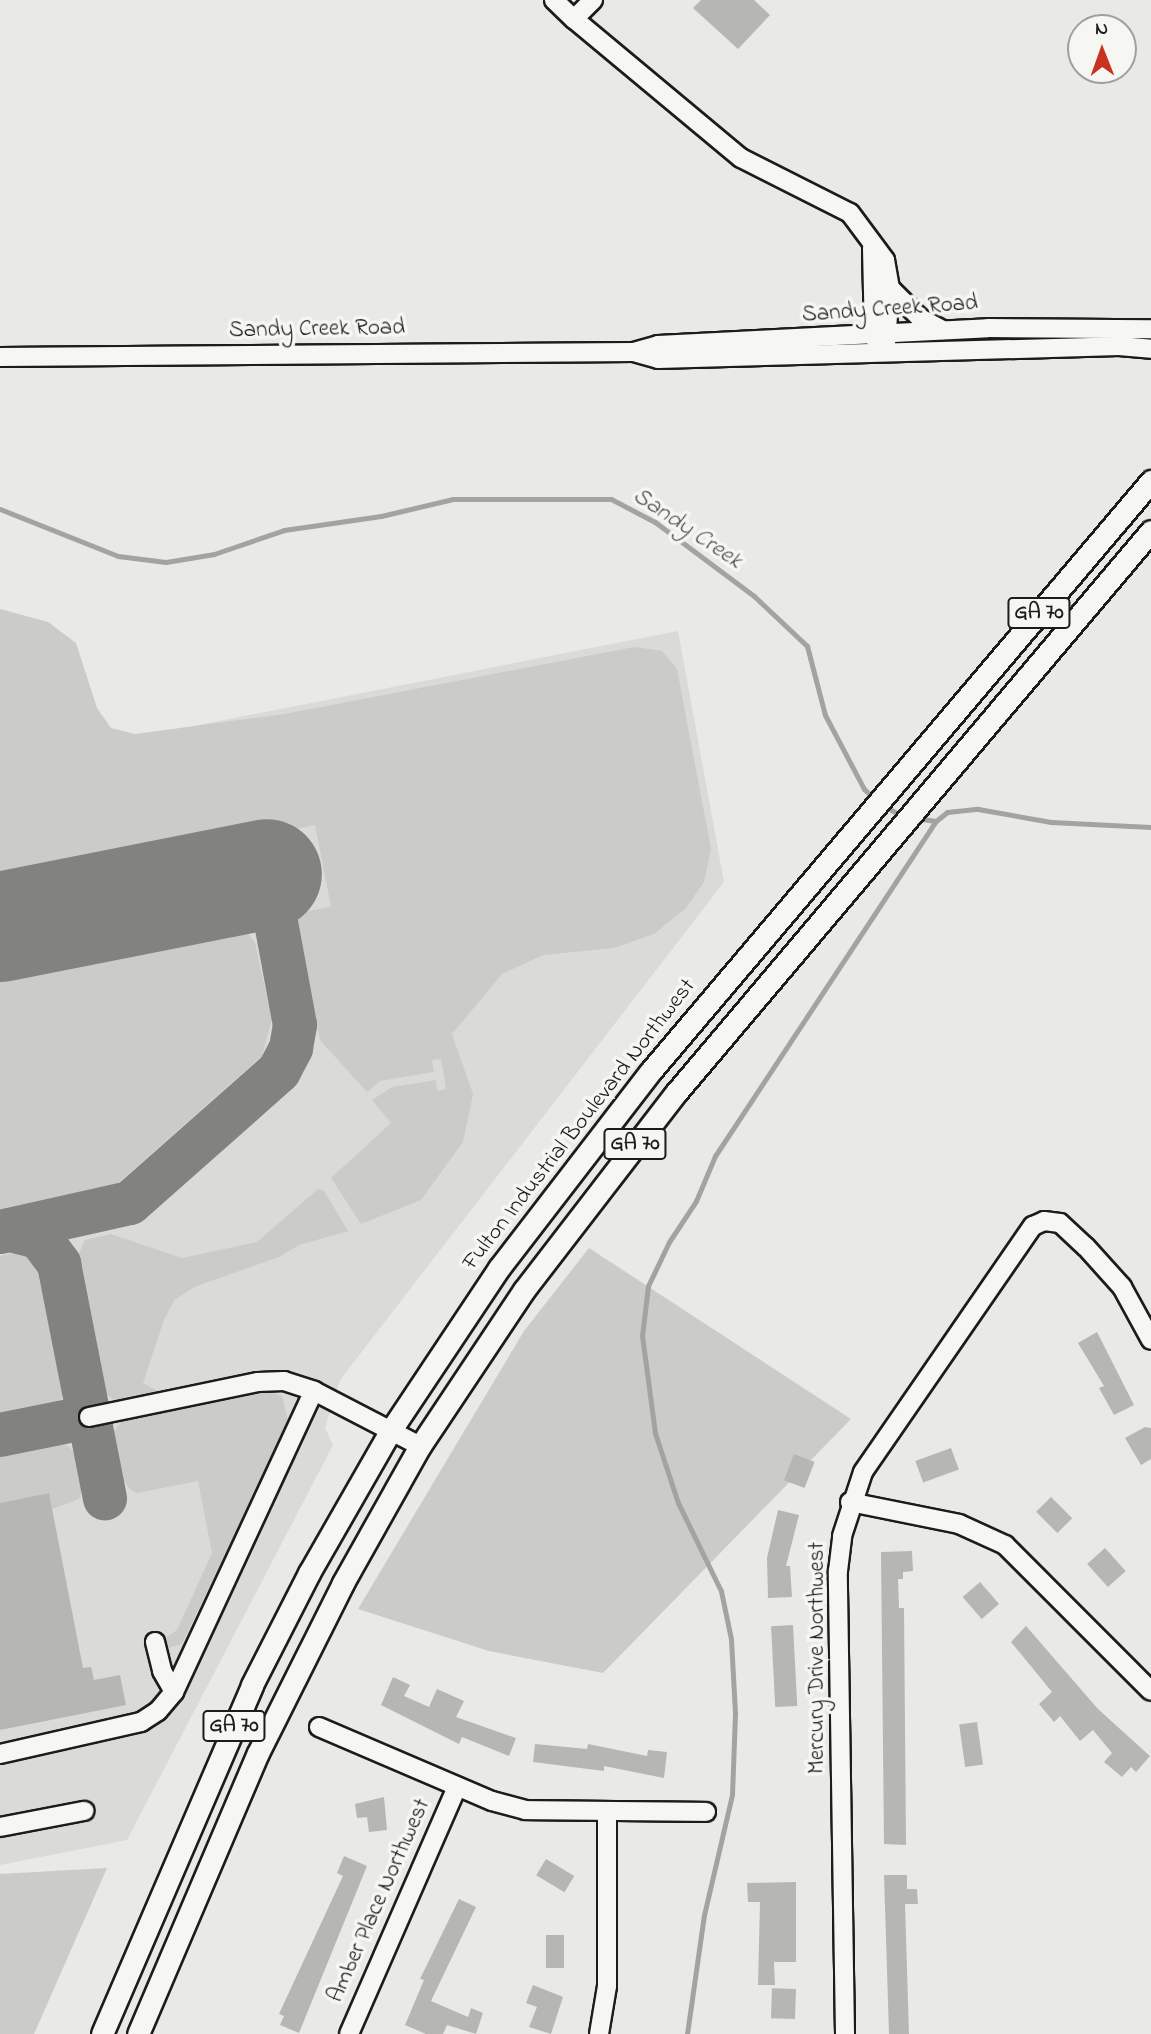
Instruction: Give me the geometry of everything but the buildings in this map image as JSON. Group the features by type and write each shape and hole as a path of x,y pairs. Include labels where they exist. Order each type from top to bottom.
{"main road":[{"name":"Fulton Industrial Boulevard Northwest","path":"102,2034 252,1685 309,1573 391,1430 499,1268 572,1169 847,837 1151,481"},
{"name":"GA 70","path":"138,2034 274,1720 343,1583 420,1446 524,1290 597,1192 872,860 1151,531"}],"street":[{"path":"554,0 741,158 850,213 885,260 890,288 882,335"},
{"path":"574,19 593,0"},
{"path":"871,241 883,354"},
{"path":"890,288 919,318 946,331"},
{"name":"Sandy Creek Road","path":"0,357 634,352 658,345 946,331 1151,329"},
{"name":"Sandy Creek Road","path":"634,352 658,359 1079,346 1151,349"},
{"name":"Mercury Drive Northwest","path":"845,2034 838,1571 850,1502 877,1448 1033,1226 1044,1221 1060,1223 1113,1277 1151,1340"},
{"path":"89,1417 258,1382 284,1381 314,1391 420,1446"},
{"path":"0,1754 141,1722 174,1692 314,1391"},
{"path":"850,1502 959,1524 1005,1545 1151,1692"},
{"path":"155,1642 162,1671 174,1692"},
{"path":"319,1727 457,1787 525,1810 706,1812"},
{"name":"Amber Place Northwest","path":"349,2034 457,1787"},
{"path":"0,1827 84,1811"},
{"path":"599,2034 607,1986 607,1813"}],"shaded area":[{"path":"0,609 48,622 76,643 97,708 111,728 135,734 285,714 634,647 662,651 677,669 711,849 704,882 686,908 654,934 614,948 543,955 502,974 452,1034 473,1094 463,1142 421,1200 361,1224 331,1178 391,1123 372,1100 392,1087 436,1080 437,1091 446,1089 441,1059 432,1060 434,1072 380,1081 367,1092 320,1040 296,913 331,907 315,825 0,890"},
{"path":"678,631 724,882 340,1380 325,1428 333,1445 127,1840 0,1865 0,764"},
{"path":"229,923 247,932 255,943 272,1019 262,1056 116,1185 0,1211 0,968"},
{"path":"318,1189 324,1191 348,1231 299,1245 279,1257 194,1287 174,1300 164,1320 143,1383 159,1392 116,1401 104,1393 76,1260 85,1240 111,1234 182,1258 257,1242"},
{"path":"589,1248 851,1419 603,1673 489,1651 358,1609 524,1331"},
{"path":"21,1251 32,1255 40,1266 65,1389 61,1400 51,1406 0,1416 0,1256"},
{"path":"265,1391 282,1396 288,1421 182,1644 168,1648 161,1641 177,1630 212,1553 198,1481 137,1493 120,1477 112,1434 123,1419"},
{"path":"57,1443 69,1446 77,1457 83,1488 79,1499 52,1509 48,1493 0,1503 0,1455"},
{"path":"107,1868 34,2034 0,2034 0,1874"}],"waterway":[{"name":"Sandy Creek","path":"0,509 118,556 166,562 214,554 284,530 381,516 453,499 611,499 655,522 754,596 807,646 825,715 864,789 876,800"},
{"name":"Sandy Creek","path":"884,806 902,816"},
{"path":"687,2034 704,1915 732,1795 735,1713 731,1639 721,1591 678,1503 655,1433 642,1336 648,1286 669,1242 696,1201 715,1156 936,821 947,812 978,809 1051,822 1151,827"},
{"name":"Sandy Creek","path":"915,818 936,821"}],"taxiway":[{"path":"0,1232 130,1203 279,1071 291,1048 295,1025 267,874"},
{"path":"10,1230 39,1237 59,1264 105,1499"},
{"path":"0,1435 89,1417"}],"runway":[{"path":"0,927 267,874"}]}
